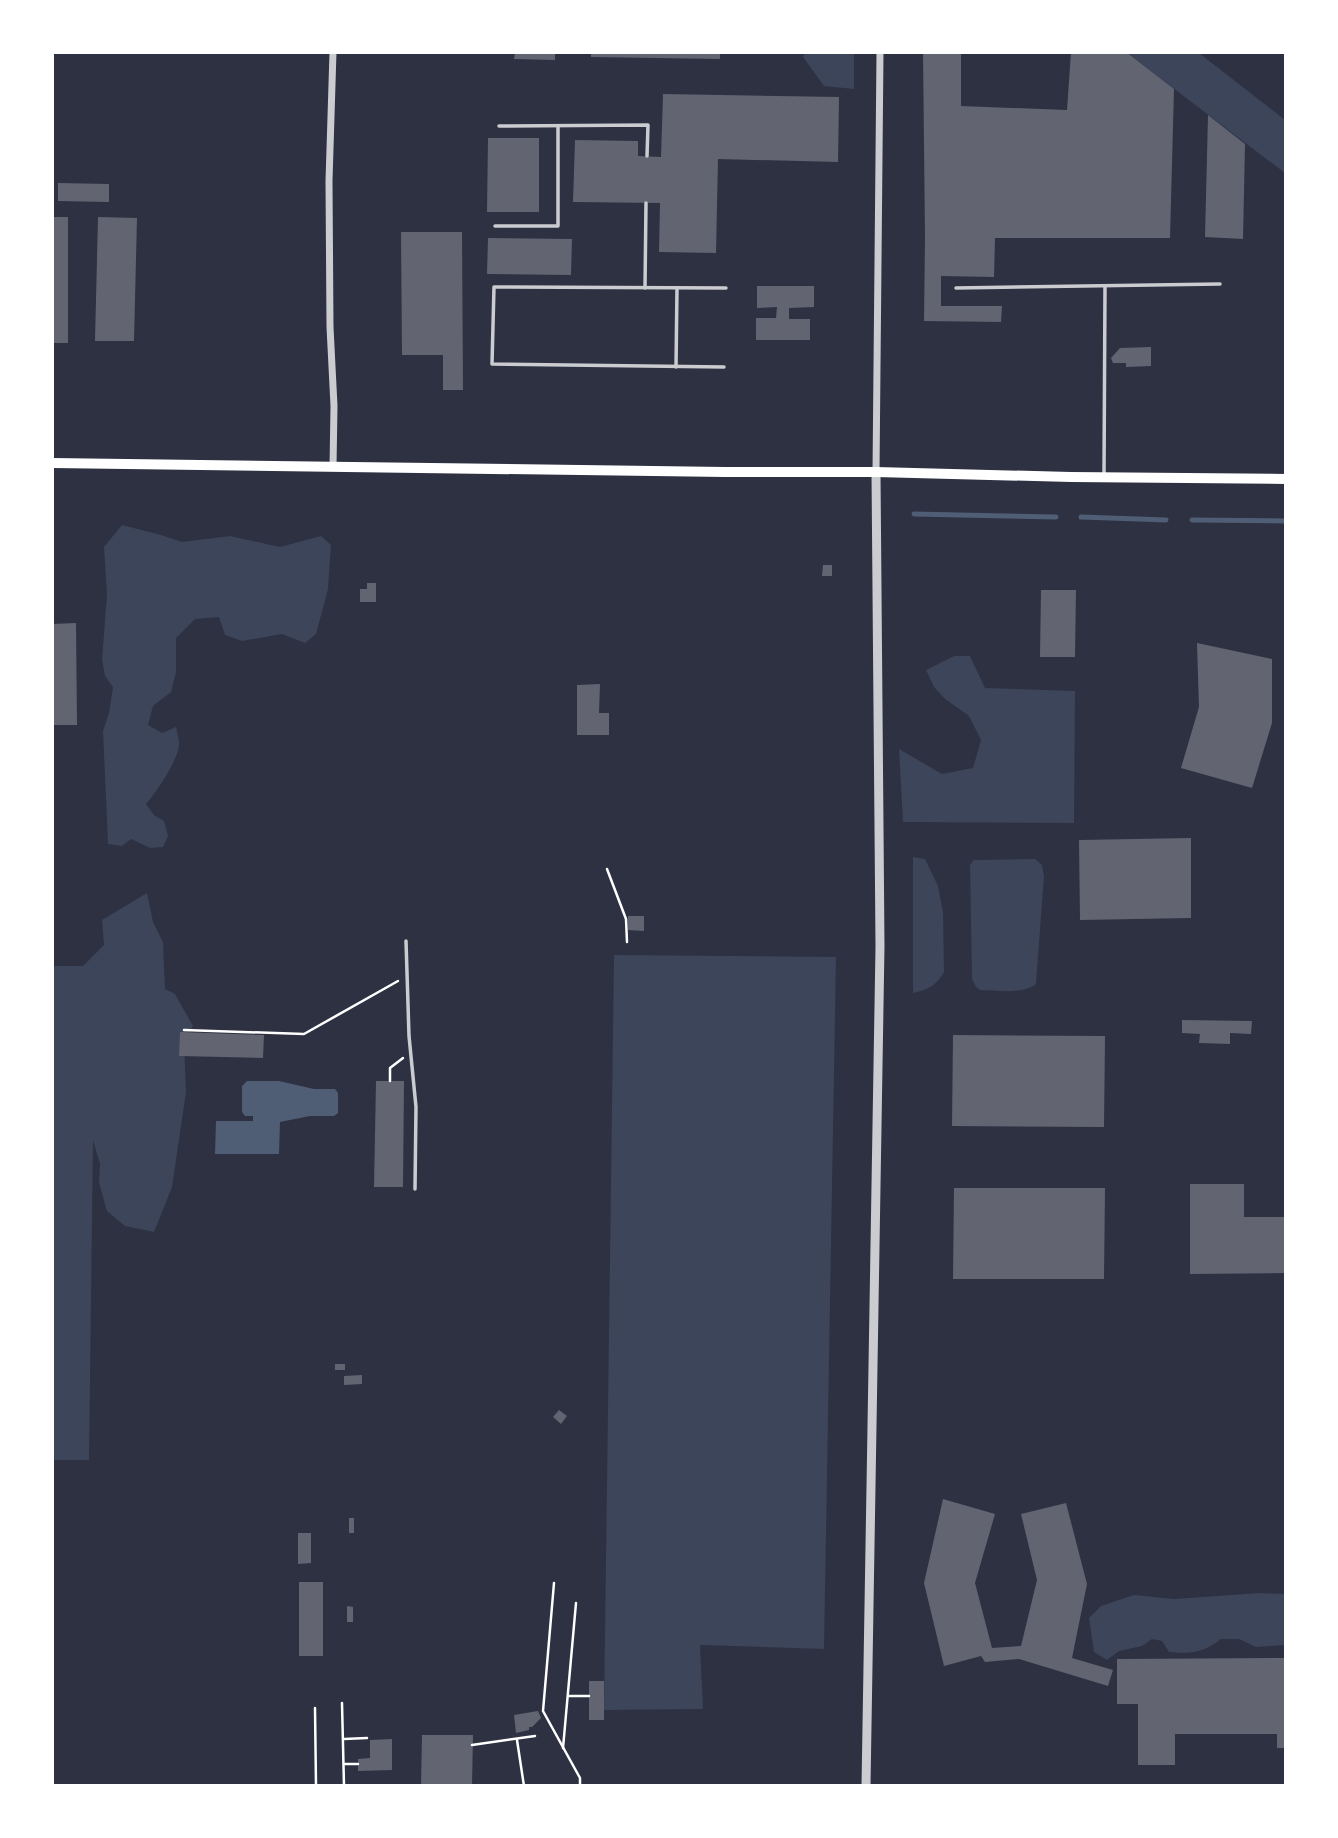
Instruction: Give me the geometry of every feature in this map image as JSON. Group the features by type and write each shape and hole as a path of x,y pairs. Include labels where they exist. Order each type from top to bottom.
{"main road":[{"path":"52,463 1286,479"}],"street":[{"path":"333,52 329,181 333,467"},
{"path":"866,1786 880,946 876,472 880,52"}],"lane":[{"path":"499,125 648,125 647,156"},
{"path":"495,226 558,226 558,125"},
{"path":"645,288 646,203"},
{"path":"956,288 1220,284"},
{"path":"1104,476 1105,286"},
{"path":"724,367 492,364 494,287 726,288"},
{"path":"676,367 677,288"},
{"path":"406,941 406,977 416,1107 415,1189"}],"path":[{"path":"607,869 626,919 627,943"},
{"path":"184,1030 304,1034 406,977"},
{"path":"390,1081 390,1068 411,1052"},
{"path":"554,1583 543,1710 580,1779 580,1786"},
{"path":"563,1748 576,1603"},
{"path":"568,1696 589,1696"},
{"path":"342,1703 344,1786"},
{"path":"315,1708 316,1786"},
{"path":"472,1745 535,1735"},
{"path":"344,1738 367,1738"},
{"path":"517,1739 524,1786"},
{"path":"344,1764 358,1764"}],"shaded area":[{"path":"805,53 854,53 854,89 824,86 803,57"},
{"path":"1127,53 1199,53 1285,120 1285,173"},
{"path":"122,525 182,542 230,536 280,547 321,536 331,545 328,589 316,634 305,643 282,634 242,641 225,635 219,617 195,619 176,638 176,672 171,692 153,706 148,725 162,733 176,727 179,740 171,767 146,804 154,815 164,821 168,836 163,847 150,848 131,839 122,846 108,844 103,731 113,687 105,676 102,660 107,594 104,547"},
{"path":"954,656 970,656 985,688 1075,691 1074,823 903,822 899,749 942,774 973,768 981,740 969,716 945,699 934,687 926,670"},
{"path":"913,857 925,859 938,886 943,912 944,972 932,986 913,993"},
{"path":"1035,859 1042,865 1044,876 1036,984 1017,991 980,990 972,979 970,865 974,860"},
{"path":"147,893 153,922 163,942 165,989 175,994 193,1026 184,1042 186,1092 172,1187 154,1232 125,1226 107,1211 99,1183 100,1164 93,1140 89,1460 53,1460 53,966 83,966 104,945 102,920"},
{"path":"614,955 836,957 824,1649 700,1645 703,1709 604,1710"},
{"path":"247,1081 279,1081 314,1089 335,1089 338,1093 338,1113 334,1116 310,1116 280,1122 279,1154 215,1154 216,1121 253,1121 253,1116 245,1116 242,1112 242,1086"},
{"path":"1260,1593 1285,1594 1285,1645 1256,1647 1239,1639 1221,1639 1202,1650 1177,1653 1169,1652 1162,1641 1152,1639 1142,1646 1119,1651 1107,1660 1094,1652 1089,1618 1101,1606 1134,1595 1174,1599"}],"building":[{"path":"515,52 555,52 555,60 514,59"},
{"path":"591,52 720,52 720,59 591,57"},
{"path":"923,52 961,52 961,106 1067,110 1071,52 1126,52 1174,89 1170,238 995,238 994,277 941,276 941,306 1002,306 1001,322 924,321"},
{"path":"663,94 839,97 838,162 718,159 716,253 659,252 660,203 573,202 575,140 638,141 638,156 661,157"},
{"path":"1208,115 1245,144 1243,239 1205,237"},
{"path":"488,138 539,138 539,212 487,212"},
{"path":"58,183 109,184 109,202 58,201"},
{"path":"52,217 68,217 68,343 52,343"},
{"path":"98,217 137,218 134,341 95,341"},
{"path":"401,232 462,232 463,390 443,390 443,355 402,355"},
{"path":"488,238 572,239 571,275 487,274"},
{"path":"757,286 814,286 814,307 789,308 789,319 810,319 810,340 756,340 756,318 776,318 777,307 757,308"},
{"path":"1151,347 1151,366 1126,367 1126,363 1113,363 1111,358 1120,348"},
{"path":"823,565 832,565 832,576 822,576"},
{"path":"367,583 376,583 376,602 360,602 360,589 367,589"},
{"path":"1041,590 1076,590 1075,657 1040,657"},
{"path":"76,623 77,725 52,725 52,624"},
{"path":"1197,643 1272,659 1272,723 1252,788 1181,768 1199,707"},
{"path":"600,684 599,713 609,713 609,735 577,735 577,685"},
{"path":"1191,838 1191,918 1080,920 1079,840"},
{"path":"628,916 644,916 644,931 628,930"},
{"path":"1182,1020 1252,1021 1251,1034 1230,1033 1230,1044 1199,1043 1200,1034 1182,1033"},
{"path":"180,1032 264,1035 263,1058 179,1056"},
{"path":"953,1035 1105,1036 1104,1127 952,1126"},
{"path":"376,1081 404,1081 403,1187 374,1187"},
{"path":"1190,1184 1244,1184 1244,1217 1286,1217 1286,1273 1190,1274"},
{"path":"954,1188 1105,1188 1104,1279 953,1279"},
{"path":"335,1364 345,1364 345,1370 335,1370"},
{"path":"362,1375 362,1384 344,1385 344,1376"},
{"path":"559,1410 567,1416 561,1424 553,1417"},
{"path":"943,1499 995,1514 975,1583 992,1648 1021,1646 1037,1580 1021,1514 1066,1503 1087,1584 1072,1658 1113,1670 1108,1686 1019,1659 985,1662 981,1656 944,1666 924,1583"},
{"path":"349,1518 354,1518 354,1533 349,1533"},
{"path":"298,1533 311,1533 311,1563 298,1564"},
{"path":"299,1582 323,1582 323,1656 299,1656"},
{"path":"347,1606 353,1607 353,1622 347,1622"},
{"path":"1286,1658 1286,1748 1277,1748 1277,1734 1175,1734 1175,1765 1138,1765 1138,1704 1117,1704 1117,1659"},
{"path":"589,1681 604,1681 604,1720 589,1720"},
{"path":"538,1711 541,1718 529,1727 529,1730 516,1733 514,1715"},
{"path":"422,1735 473,1735 472,1786 421,1786"},
{"path":"392,1739 392,1770 358,1771 358,1759 370,1758 370,1740"}],"waterway":[{"path":"914,514 1056,517"},
{"path":"1081,517 1166,520"},
{"path":"1192,520 1285,521"}]}
